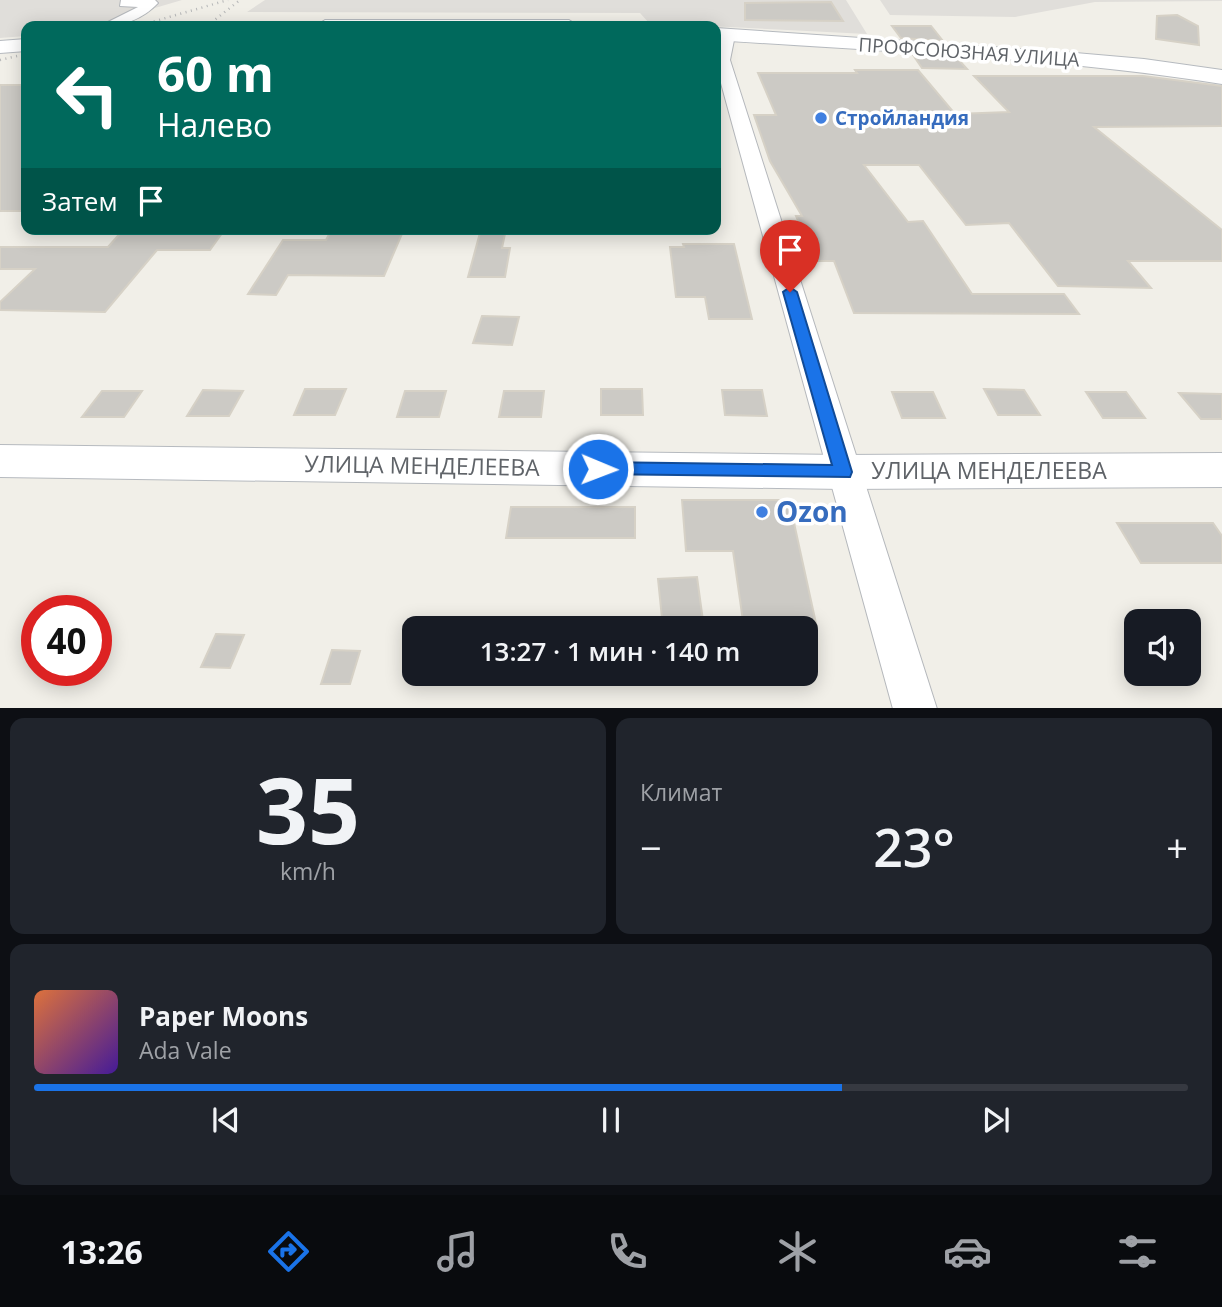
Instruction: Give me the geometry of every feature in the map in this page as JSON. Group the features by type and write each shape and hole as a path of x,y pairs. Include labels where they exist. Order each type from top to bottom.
{"main road":[{"name":"ПРОФСОЮЗНАЯ УЛИЦА","path":"722,34 1064,58 1144,65 1222,77"},
{"path":"0,47 21,45"},
{"name":"УЛИЦА МЕНДЕЛЕЕВА","path":"0,461 843,472 1222,470"}],"street":[{"path":"122,21 152,3 125,3 129,0"},
{"path":"722,34 722,60 915,708"}],"shaded area":[{"path":"0,0 182,0 111,21 21,21 21,36 0,38"},
{"path":"265,0 846,0 867,34 721,27 721,21 647,21 640,13 247,12"},
{"path":"880,0 1222,1 1095,2 1015,17 890,15"}],"building":[{"path":"831,2 843,21 745,20 745,3"},
{"path":"1177,15 1198,26 1199,45 1156,39 1157,16"},
{"path":"892,26 931,26 943,41 901,38"},
{"path":"913,55 957,58 967,69 922,68"},
{"path":"855,70 918,70 955,114 1009,112 974,76 1143,76 1222,86 1222,126 1094,127 1222,230 1222,261 1128,261 1151,288 1058,286 1009,223 966,225 919,165 864,165 908,222 923,221 972,294 1064,294 1079,314 854,313 834,261 816,261 796,216 802,216 770,161 754,115 776,115 758,73 857,73"},
{"path":"0,85 21,85 21,211 0,211"},
{"path":"119,235 221,235 210,250 157,250 105,312 0,310 0,302 35,269 0,269 0,247 108,247"},
{"path":"329,235 401,235 384,276 288,275 276,295 248,294 283,240 326,240"},
{"path":"479,235 505,235 502,248 510,248 505,277 468,277"},
{"path":"683,244 734,244 752,319 709,319 705,297 676,297 670,247 684,247"},
{"path":"482,316 519,317 512,345 473,343"},
{"path":"305,389 346,389 335,415 294,415"},
{"path":"601,389 642,389 643,415 601,415"},
{"path":"984,389 1024,390 1040,415 998,415"},
{"path":"203,390 243,391 229,416 187,416"},
{"path":"722,390 762,390 767,416 725,415"},
{"path":"102,391 142,391 124,417 82,417"},
{"path":"405,391 446,391 439,417 397,417"},
{"path":"504,391 544,391 541,417 499,417"},
{"path":"892,392 933,392 945,418 902,418"},
{"path":"1086,392 1126,392 1145,418 1103,418"},
{"path":"1179,393 1222,394 1222,419 1201,419"},
{"path":"682,500 789,500 814,616 742,616 733,551 686,551"},
{"path":"511,507 635,507 635,538 506,538"},
{"path":"1117,523 1213,523 1222,536 1222,563 1141,563"},
{"path":"697,577 702,616 662,616 658,579"},
{"path":"216,634 244,635 230,668 201,667"},
{"path":"332,650 360,651 350,684 321,684"}],"railway":[{"path":"155,21 228,0"},
{"path":"213,21 240,0"},
{"path":"0,60 21,55"}],"place":[{"name":"Стройландия","path":"821,118"},
{"name":"Ozon","path":"762,512"}],"route":[{"path":"598,469 843,472 790,292"}]}
